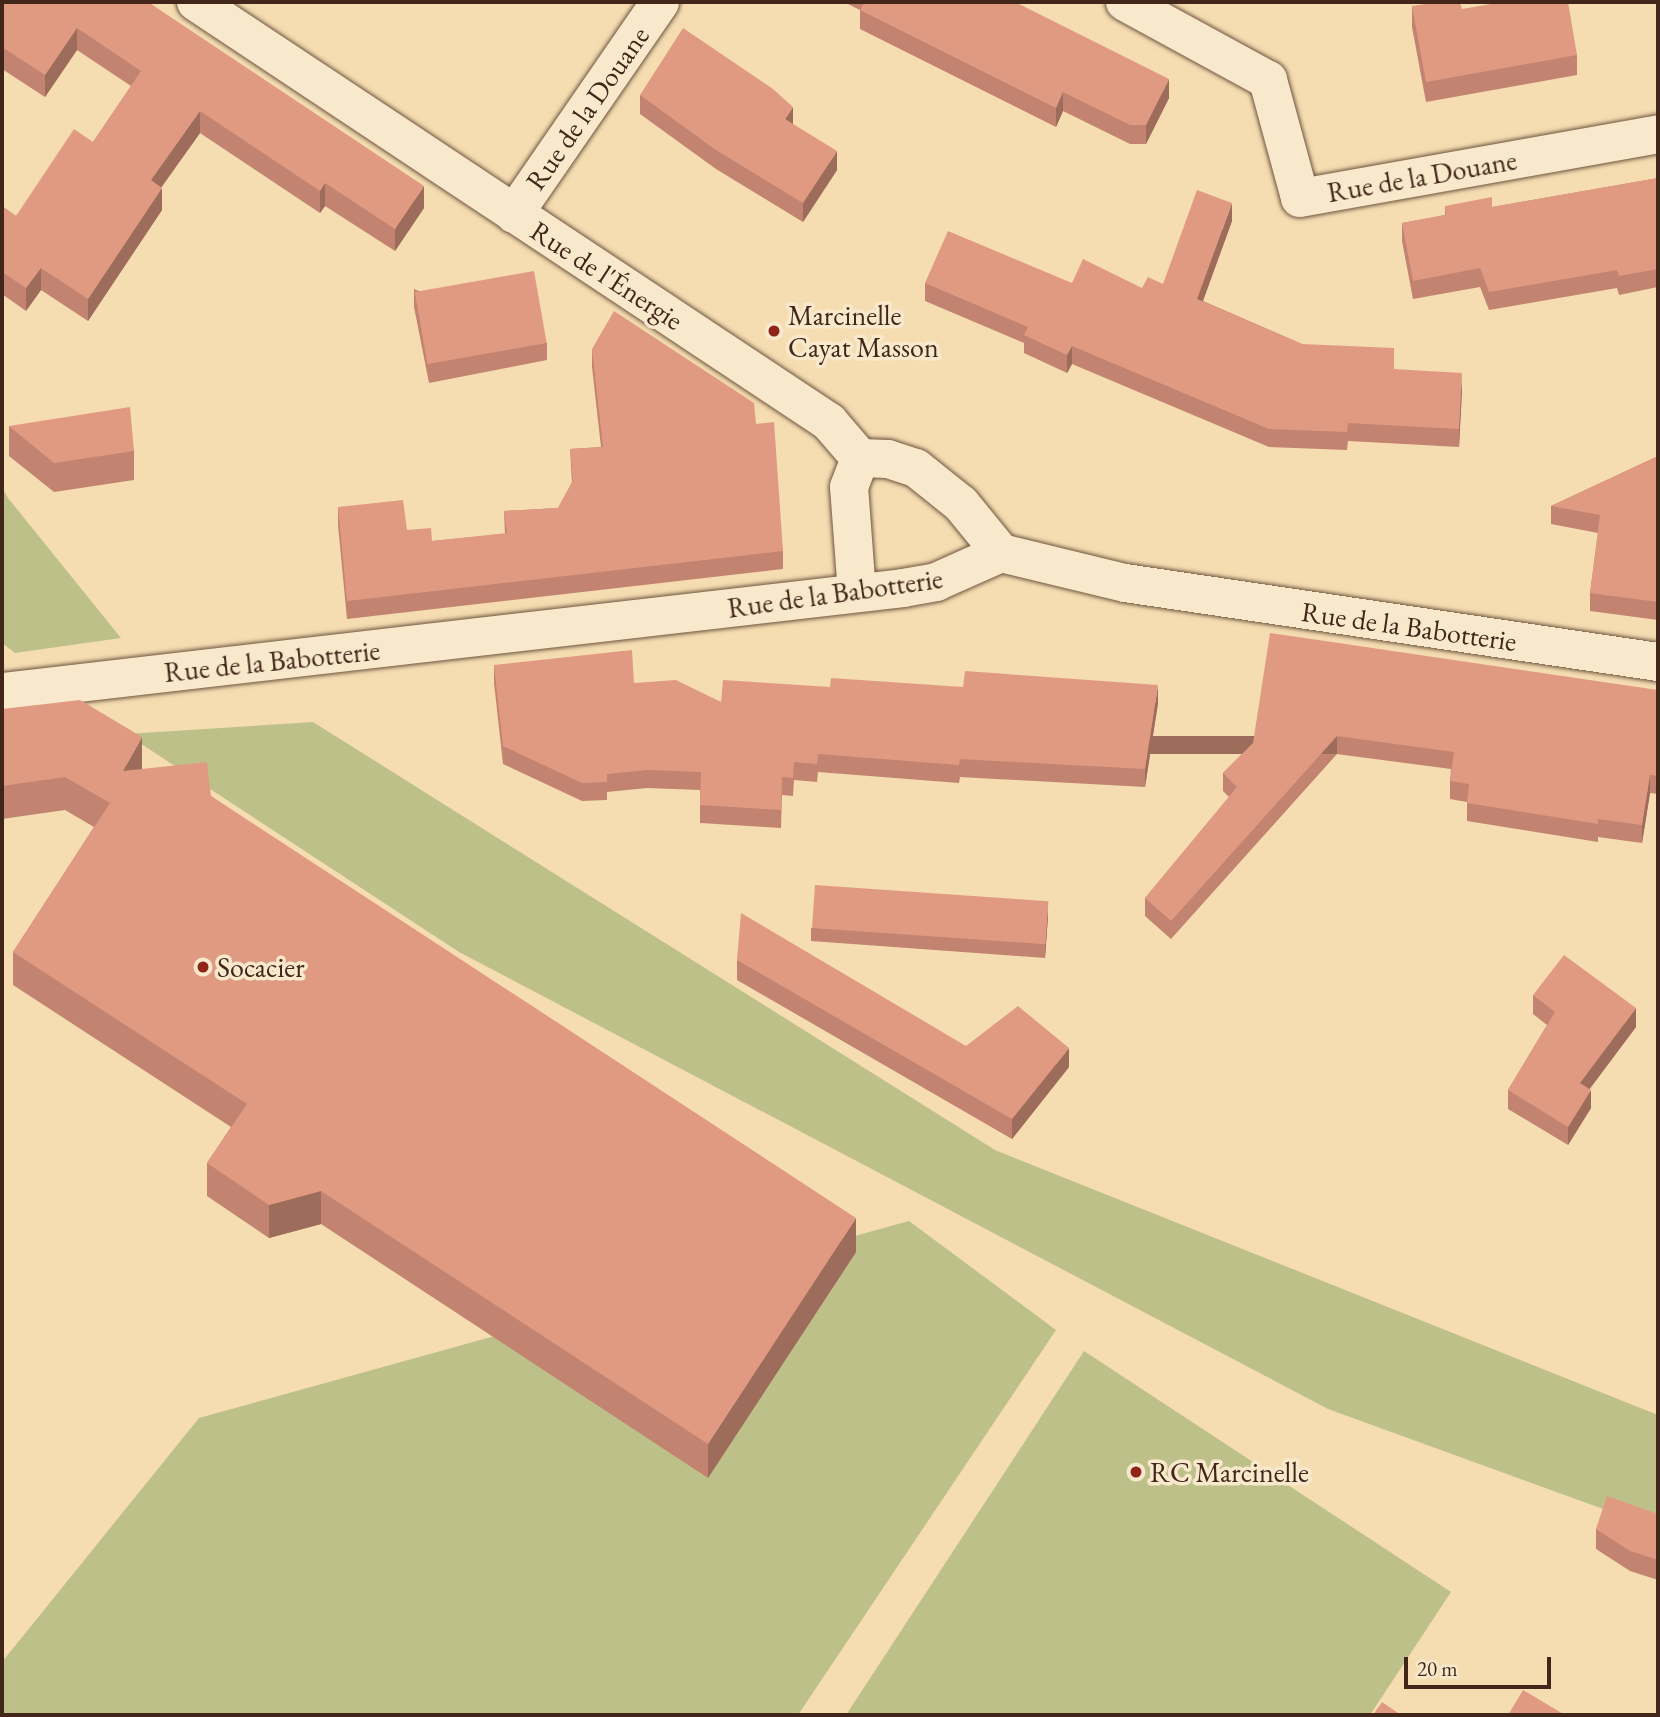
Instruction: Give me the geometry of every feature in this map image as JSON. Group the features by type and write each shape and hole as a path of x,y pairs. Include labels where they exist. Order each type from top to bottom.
{"street":[{"name":"Rue de l'Énergie","path":"196,2 829,422 860,458"},
{"name":"Rue de la Douane","path":"514,214 660,2"},
{"name":"Rue de la Douane","path":"1125,2 1268,80 1300,198 1658,134"},
{"path":"857,593 849,500 853,472 860,458 888,459 916,468 961,503 1001,553"},
{"name":"Rue de la Babotterie","path":"2,692 857,593 936,582 1001,553 1152,587 1658,662"}],"green space":[{"path":"2,488 121,638 15,653 2,643"},
{"path":"313,722 995,1150 1658,1415 1658,1529 1328,1409 459,952 126,734"},
{"path":"909,1221 1056,1330 798,1715 2,1715 2,1662 199,1418"},
{"name":"RC Marcinelle","path":"1084,1351 1451,1592 1370,1715 846,1715"}],"building":[{"path":"2,2 148,2 424,186 395,229 325,183 320,191 200,111 151,180 162,188 88,299 41,268 26,288 2,272 2,206 16,216 74,129 93,142 141,71 77,28 45,75 2,47"},
{"path":"865,2 1015,2 1169,79 1146,125 1130,125 1063,92 1056,108 860,10"},
{"path":"1460,2 1462,9 1502,2 1568,2 1577,55 1426,82 1412,6"},
{"path":"683,28 773,89 793,107 785,119 837,151 803,203 716,150 640,95"},
{"path":"1658,178 1658,269 1619,276 1617,270 1489,292 1480,268 1413,281 1402,223 1446,215 1445,206 1492,197 1492,207"},
{"path":"1197,190 1232,203 1197,299 1302,344 1394,348 1394,369 1462,373 1459,429 1348,423 1347,432 1269,429 1072,346 1067,355 1024,335 1028,327 925,283 948,231 1072,283 1083,259 1142,288 1148,277 1163,284"},
{"path":"534,271 547,343 428,364 415,292"},
{"path":"614,311 754,403 756,424 774,422 783,551 347,601 338,507 403,500 407,530 431,528 432,541 507,533 504,511 558,508 573,480 570,449 603,447 592,349"},
{"path":"130,407 134,451 54,463 9,426"},
{"path":"1658,456 1658,602 1590,593 1600,515 1551,506"},
{"path":"1270,633 1658,690 1658,776 1650,775 1642,825 1598,819 1598,824 1467,803 1469,784 1450,781 1454,752 1337,736 1171,921 1145,898 1237,787 1223,773 1253,743"},
{"path":"632,650 634,683 676,680 721,702 723,680 830,687 831,678 963,687 965,671 1158,685 1145,769 960,759 959,765 818,754 817,764 794,762 793,778 782,777 781,810 700,805 701,772 647,770 607,774 607,782 582,783 503,746 494,665"},
{"path":"80,700 142,737 123,771 207,762 211,796 856,1218 708,1444 321,1191 269,1205 207,1163 247,1104 13,952 110,803 65,777 2,786 2,709"},
{"path":"815,885 1048,901 1045,944 812,928"},
{"path":"741,913 966,1046 1018,1006 1069,1048 1012,1119 737,960"},
{"path":"1564,955 1636,1008 1580,1083 1591,1090 1568,1127 1508,1090 1555,1012 1533,995"},
{"path":"1607,1496 1658,1514 1658,1560 1630,1551 1596,1529"},
{"path":"1523,1690 1565,1715 1508,1715"},
{"path":"1382,1702 1401,1715 1373,1715"}],"place":[{"name":"Marcinelle Cayat Masson","path":"774,331"},
{"name":"Socacier","path":"203,967"},
{"name":"RC Marcinelle","path":"1136,1472"}]}
